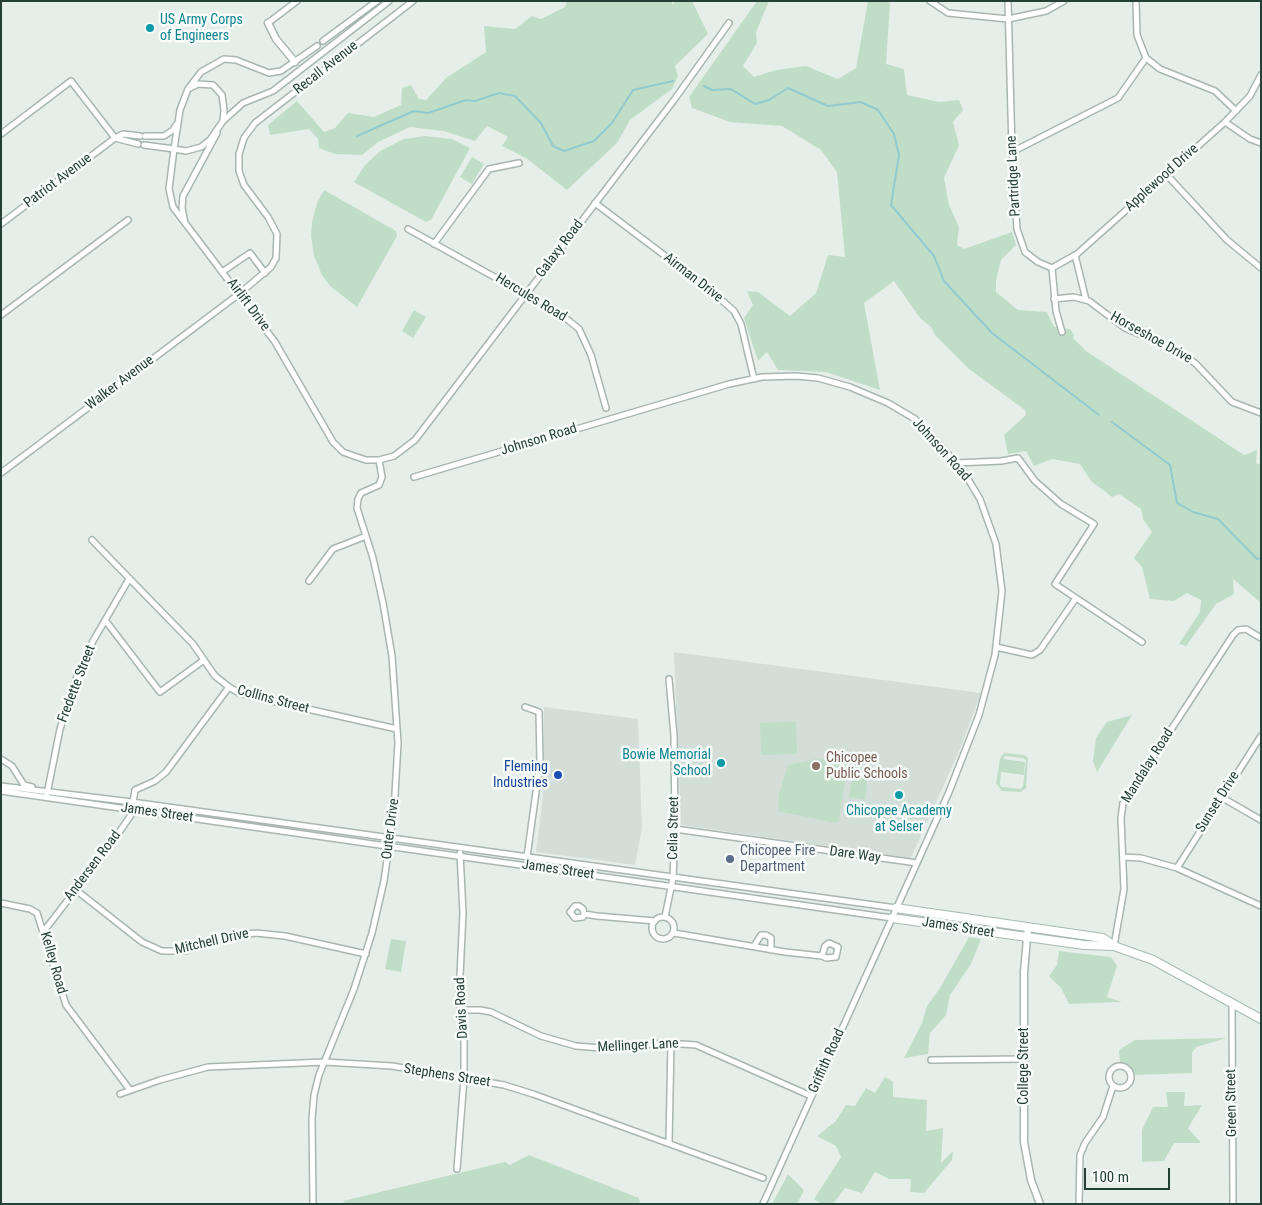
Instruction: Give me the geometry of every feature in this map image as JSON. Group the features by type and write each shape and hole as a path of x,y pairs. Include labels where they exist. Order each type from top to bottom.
{"main road":[{"name":"James Street","path":"896,908 1103,938 1114,946 1153,960 1261,1019"},
{"name":"James Street","path":"892,918 1026,938 1100,947 1114,946"}],"street":[{"path":"295,62 276,39 268,23 297,1"},
{"path":"323,42 377,1"},
{"path":"1,134 71,81 114,138 186,151 203,146 210,140 222,121 243,103 273,91 389,1"},
{"name":"Recall Avenue","path":"265,273 276,258 277,234 268,216 244,185 239,171 239,154 244,138 255,123 413,1"},
{"path":"930,1 948,13 1008,19 1046,11 1064,1"},
{"name":"Partridge Lane","path":"1008,1 1012,152 1018,229 1021,245 1031,258 1052,268"},
{"path":"1136,1 1137,35 1146,58 1160,69 1215,91 1236,111"},
{"name":"Galaxy Road","path":"379,460 394,456 415,440 729,23"},
{"path":"114,138 123,134 160,137 173,130 188,89 201,72 224,59 236,60 269,73 281,71 317,46"},
{"path":"1012,152 1118,98 1146,58"},
{"name":"Applewood Drive","path":"1052,268 1075,256 1225,122 1250,96 1261,75"},
{"path":"186,226 182,208 183,196 222,121 223,99 218,89 204,83 194,85 188,89"},
{"name":"Airlift Drive","path":"179,116 169,196 172,207 280,349 332,442 343,452 366,460 379,460"},
{"path":"1225,122 1250,140 1261,143"},
{"name":"Patriot Avenue","path":"1,224 114,138"},
{"path":"434,244 489,169 519,163"},
{"path":"1166,174 1219,233 1242,255 1261,268"},
{"name":"Airman Drive","path":"595,203 705,286 734,311 741,324 754,379"},
{"path":"1,315 128,220"},
{"name":"Hercules Road","path":"408,230 525,294 568,320 579,329 591,355 606,408"},
{"path":"222,272 250,252 265,273"},
{"path":"1054,298 1074,297 1086,300 1075,256"},
{"path":"1052,268 1054,298 1062,332"},
{"name":"Walker Avenue","path":"1,473 265,273"},
{"name":"Horseshoe Drive","path":"1086,300 1125,328 1179,351 1196,364 1232,402 1261,414"},
{"name":"Johnson Road","path":"414,477 609,418 754,379 808,376 862,391 888,403 914,419 956,463 978,494 996,544 1002,591 996,647 987,688 969,743 892,918"},
{"path":"956,463 1018,458 1035,482 1054,498 1094,524 1055,584 1142,642"},
{"name":"Outer Drive","path":"314,1203 312,1105 317,1082 348,1006 366,954 378,908 390,846 398,762 388,627 366,536 357,508 361,493 379,485 382,477 379,460"},
{"path":"310,581 333,549 366,536"},
{"name":"Collins Street","path":"92,540 193,644 215,676 229,687 250,696 397,729"},
{"name":"Fredette Street","path":"46,798 46,790 70,695 87,652 130,579"},
{"path":"996,647 1032,655 1040,650 1076,598"},
{"path":"105,620 160,692 204,660"},
{"name":"Mandalay Road","path":"1114,946 1114,936 1124,889 1121,809 1126,797 1232,635 1246,629 1261,638"},
{"name":"Celia Street","path":"665,917 673,878 675,829 674,736 669,679"},
{"path":"132,802 136,789 155,781 166,772 229,687"},
{"path":"525,707 539,712 540,763 527,857"},
{"name":"Sunset Drive","path":"1177,868 1261,736"},
{"name":"James Street","path":"1,759 12,766 24,785 46,790"},
{"name":"James Street","path":"1,786 46,790 896,908"},
{"name":"James Street","path":"1,791 892,918"},
{"path":"1221,797 1261,820"},
{"name":"Andersen Road","path":"44,931 111,844 131,814 132,802"},
{"name":"Dare Way","path":"675,829 917,863"},
{"name":"Davis Road","path":"457,1169 464,1078 462,1010 459,997 463,913 461,848"},
{"path":"1123,857 1141,858 1177,868 1261,906"},
{"name":"Mitchell Drive","path":"76,890 142,942 162,951 185,951 229,936 252,932 296,938 366,954"},
{"name":"Kelley Road","path":"1,903 34,911 39,917 66,1005 130,1090"},
{"path":"584,914 655,921 665,917 671,920 674,926 674,932 668,939 655,936 652,929 655,921"},
{"name":"Griffith Road","path":"763,1204 892,918"},
{"name":"College Street","path":"1028,927 1026,938 1024,1142 1031,1180 1040,1204"},
{"path":"674,932 771,950 822,956"},
{"path":"754,946 761,935 766,935 771,938 771,950"},
{"name":"Green Street","path":"1232,1003 1233,1204"},
{"name":"Mellinger Lane","path":"462,1010 492,1012 541,1036 576,1046 602,1048 671,1043 706,1048 763,1076 811,1096"},
{"path":"668,1142 671,1043"},
{"path":"931,1060 1024,1059"},
{"name":"Stephens Street","path":"120,1094 208,1067 325,1062 392,1066 504,1085 668,1142 763,1178"},
{"path":"1118,1066 1125,1067 1130,1072 1129,1083 1124,1088 1113,1086 1109,1080 1109,1073 1118,1066"},
{"path":"1079,1204 1080,1156 1085,1143 1103,1117 1113,1086"}],"shaded area":[{"name":"Chicopee Public Schools","path":"674,652 981,693 960,749 911,858 681,825"},
{"path":"544,707 638,719 642,828 635,865 536,852 543,796"}],"green space":[{"path":"567,1 671,1 673,5 675,1 692,1 708,34 675,66 678,76 672,89 630,120 617,143 567,190 526,158 502,146 508,137 487,126 475,141 443,131 410,127 378,142 362,155 335,154 319,148 318,139 309,129 270,135 268,125 297,101 324,132 335,128 348,113 374,117 401,105 402,88 411,85 419,99 426,100 446,78 486,52 484,26 515,29 532,16 541,19 565,7"},
{"path":"757,1 769,1 756,32 757,43 743,66 754,77 776,70 806,66 838,79 856,68 868,1 888,1 890,4 886,64 904,69 907,95 939,102 959,100 963,110 953,122 959,145 944,178 949,205 959,227 957,245 964,249 1012,232 1016,245 1001,260 996,280 996,292 1018,310 1047,312 1054,327 1070,329 1074,335 1073,338 1086,351 1244,455 1257,450 1256,463 1261,465 1261,603 1233,579 1234,594 1216,604 1186,646 1179,644 1200,612 1201,600 1187,593 1174,601 1150,599 1142,567 1134,558 1152,532 1143,519 1141,509 1119,494 1112,497 1091,481 1080,464 1052,459 1034,466 1026,451 1008,454 1004,435 1026,415 1025,410 969,369 935,335 931,327 920,318 894,281 864,303 880,390 826,372 778,370 767,352 758,361 744,318 753,305 747,291 758,292 790,316 816,293 828,255 845,257 837,172 821,150 782,126 730,122 692,108 689,97"},
{"path":"425,136 452,139 470,148 431,220 426,222 354,182 365,165 380,151 404,139"},
{"path":"472,157 484,164 472,184 460,177"},
{"path":"324,190 396,231 397,236 357,307 330,286 322,275 314,256 311,236 312,222 317,203"},
{"path":"414,310 426,317 413,338 402,331"},
{"path":"1132,715 1097,772 1093,761 1096,738 1107,722"},
{"path":"796,721 797,754 761,755 760,723"},
{"path":"1003,754 1024,755 1028,758 1026,788 1021,792 1002,791 996,783 1000,759","holes":["1005,756 1026,760 1023,786 1021,789 1000,785 1001,772 1024,775 1025,762 1003,759"]},
{"path":"816,759 848,761 839,821 835,823 778,811 779,794 788,765"},
{"path":"854,766 869,768 865,800 849,797"},
{"path":"969,937 981,939 971,964 950,995 946,1015 930,1033 928,1054 904,1058 922,1023 927,1006 940,988"},
{"path":"391,939 406,941 401,972 385,969"},
{"path":"1059,951 1111,957 1117,966 1107,997 1122,1002 1069,1004 1061,988 1049,976 1057,965"},
{"path":"1227,1038 1196,1047 1192,1053 1192,1073 1135,1075 1129,1065 1120,1063 1119,1050 1135,1040"},
{"path":"885,1077 893,1082 893,1097 927,1100 926,1131 943,1128 941,1163 953,1151 952,1160 924,1193 910,1192 911,1179 889,1179 875,1172 862,1193 845,1188 833,1204 822,1204 814,1199 841,1157 836,1146 817,1136 836,1121 846,1105 855,1106 866,1088 875,1093"},
{"path":"1166,1092 1185,1092 1184,1106 1202,1105 1188,1128 1201,1143 1174,1143 1164,1161 1142,1162 1142,1130 1153,1107 1168,1107"},
{"path":"529,1155 639,1198 640,1204 345,1204 343,1201 505,1162 510,1165"},
{"path":"788,1174 804,1190 797,1204 772,1204"}],"waterway":[{"path":"357,136 414,111 428,113 466,100 475,101 499,93 515,96 541,123 553,146 564,151 594,141 612,123 633,90 673,81"},
{"path":"704,86 712,90 731,89 755,104 769,100 788,88 828,106 861,102 878,110 894,134 899,155 891,205 934,256 944,281 992,333 1099,415"},
{"path":"1112,422 1170,465 1177,503 1193,512 1218,519 1257,559 1261,558"}],"place":[{"name":"US Army Corps of Engineers","path":"150,28"},
{"name":"Bowie Memorial School","path":"721,763"},
{"name":"Chicopee Public Schools","path":"816,766"},
{"name":"Fleming Industries","path":"558,775"},
{"name":"Chicopee Academy at Selser","path":"899,795"},
{"name":"Chicopee Fire Department","path":"730,859"}]}
